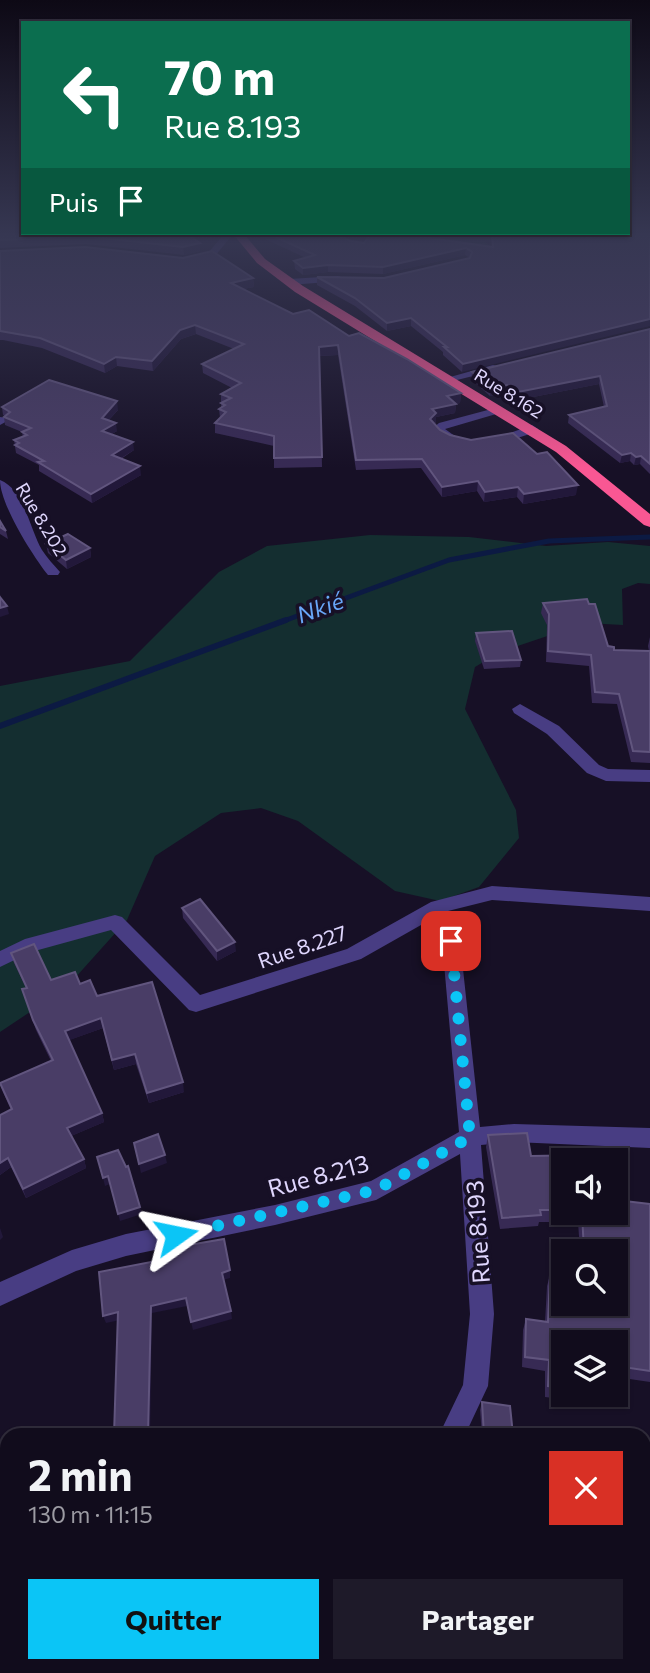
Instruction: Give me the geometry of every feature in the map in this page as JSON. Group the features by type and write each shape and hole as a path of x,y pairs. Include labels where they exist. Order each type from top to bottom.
{"highway":[{"name":"Rue 8.162","path":"339,312 532,429 561,449 650,522"}],"street":[{"path":"449,379 500,366"},
{"path":"462,446 438,429 443,425 499,410"},
{"path":"481,445 532,429"},
{"name":"Rue 8.202","path":"0,484 11,497 36,551 53,572"},
{"path":"520,709 553,730 593,769 606,775 650,776"},
{"name":"Rue 8.227","path":"0,960 25,946 115,922 196,1004 354,954 438,907 492,893 650,904"},
{"name":"Rue 8.193","path":"451,941 470,1137 482,1314 475,1387 455,1428"},
{"name":"Rue 8.213","path":"0,1294 72,1261 126,1245 275,1215 376,1190 470,1137 514,1133 650,1138"}],"green space":[{"path":"370,535 469,537 546,546 608,542 650,546 650,584 638,583 622,589 623,625 586,623 500,652 475,667 465,709 516,810 519,838 479,887 440,901 395,891 298,821 261,808 221,813 155,856 127,920 66,988 0,1032 0,686 130,661 219,572 267,546"}],"building":[{"path":"0,312 312,312 349,336 359,333 407,359 461,393 447,396 456,404 432,409 436,413 430,419 440,430 471,440 513,433 537,454 547,452 578,485 524,494 518,487 485,492 478,481 442,487 422,459 356,460 338,345 319,347 322,457 274,458 274,436 215,423 226,412 219,409 225,405 221,403 231,398 221,394 241,383 202,364 244,344 195,325 180,330 152,361 116,357 104,364 40,338 0,331"},
{"path":"373,312 650,312 650,319 463,364 444,347 447,347 411,318 387,323"},
{"path":"650,329 650,464 641,456 636,457 631,453 622,455 569,415 607,406 600,376 518,392 507,385 491,388 472,372"},
{"path":"49,380 117,401 102,418 116,423 102,431 133,442 112,455 140,466 91,494 38,462 44,461 15,445 19,443 14,440 27,435 22,432 31,428 4,417 10,412 2,407"},
{"path":"68,534 90,548 66,560 46,544"},
{"path":"0,597 7,606 0,608"},
{"path":"587,599 589,604 595,604 608,646 614,647 614,650 650,651 650,752 633,751 619,694 595,692 591,655 548,651 549,614 543,603"},
{"path":"512,631 521,660 485,661 476,633"},
{"path":"200,899 235,942 217,951 182,908"},
{"path":"34,944 51,980 75,972 80,984 90,980 97,996 152,982 183,1082 147,1093 135,1054 112,1060 101,1018 65,1031 102,1113 67,1128 84,1159 23,1189 8,1158 0,1163 0,1115 12,1109 0,1083 53,1060 33,1020 22,989 27,988 11,953"},
{"path":"527,1133 531,1156 551,1156 551,1210 540,1210 541,1215 502,1218 488,1135"},
{"path":"158,1134 165,1155 139,1164 134,1143"},
{"path":"118,1150 126,1167 128,1166 140,1207 118,1214 108,1176 103,1178 97,1157"},
{"path":"628,1201 650,1204 650,1371 628,1368 628,1330 551,1330 551,1386 548,1386 549,1360 525,1357 526,1319 548,1322 550,1275 551,1316 628,1316 628,1239 583,1239 583,1225 628,1225"},
{"path":"224,1239 230,1270 222,1273 231,1311 191,1322 186,1298 151,1306 148,1428 114,1428 118,1312 103,1316 99,1272 172,1258 171,1248"},
{"path":"482,1402 510,1406 512,1428 484,1428"}],"waterway":[{"name":"Nkié","path":"281,622 449,560 549,541 650,537"},
{"name":"Nkié","path":"0,726 286,620"}],"route":[{"path":"176,1235 275,1215 376,1190 470,1137 451,941"}]}
